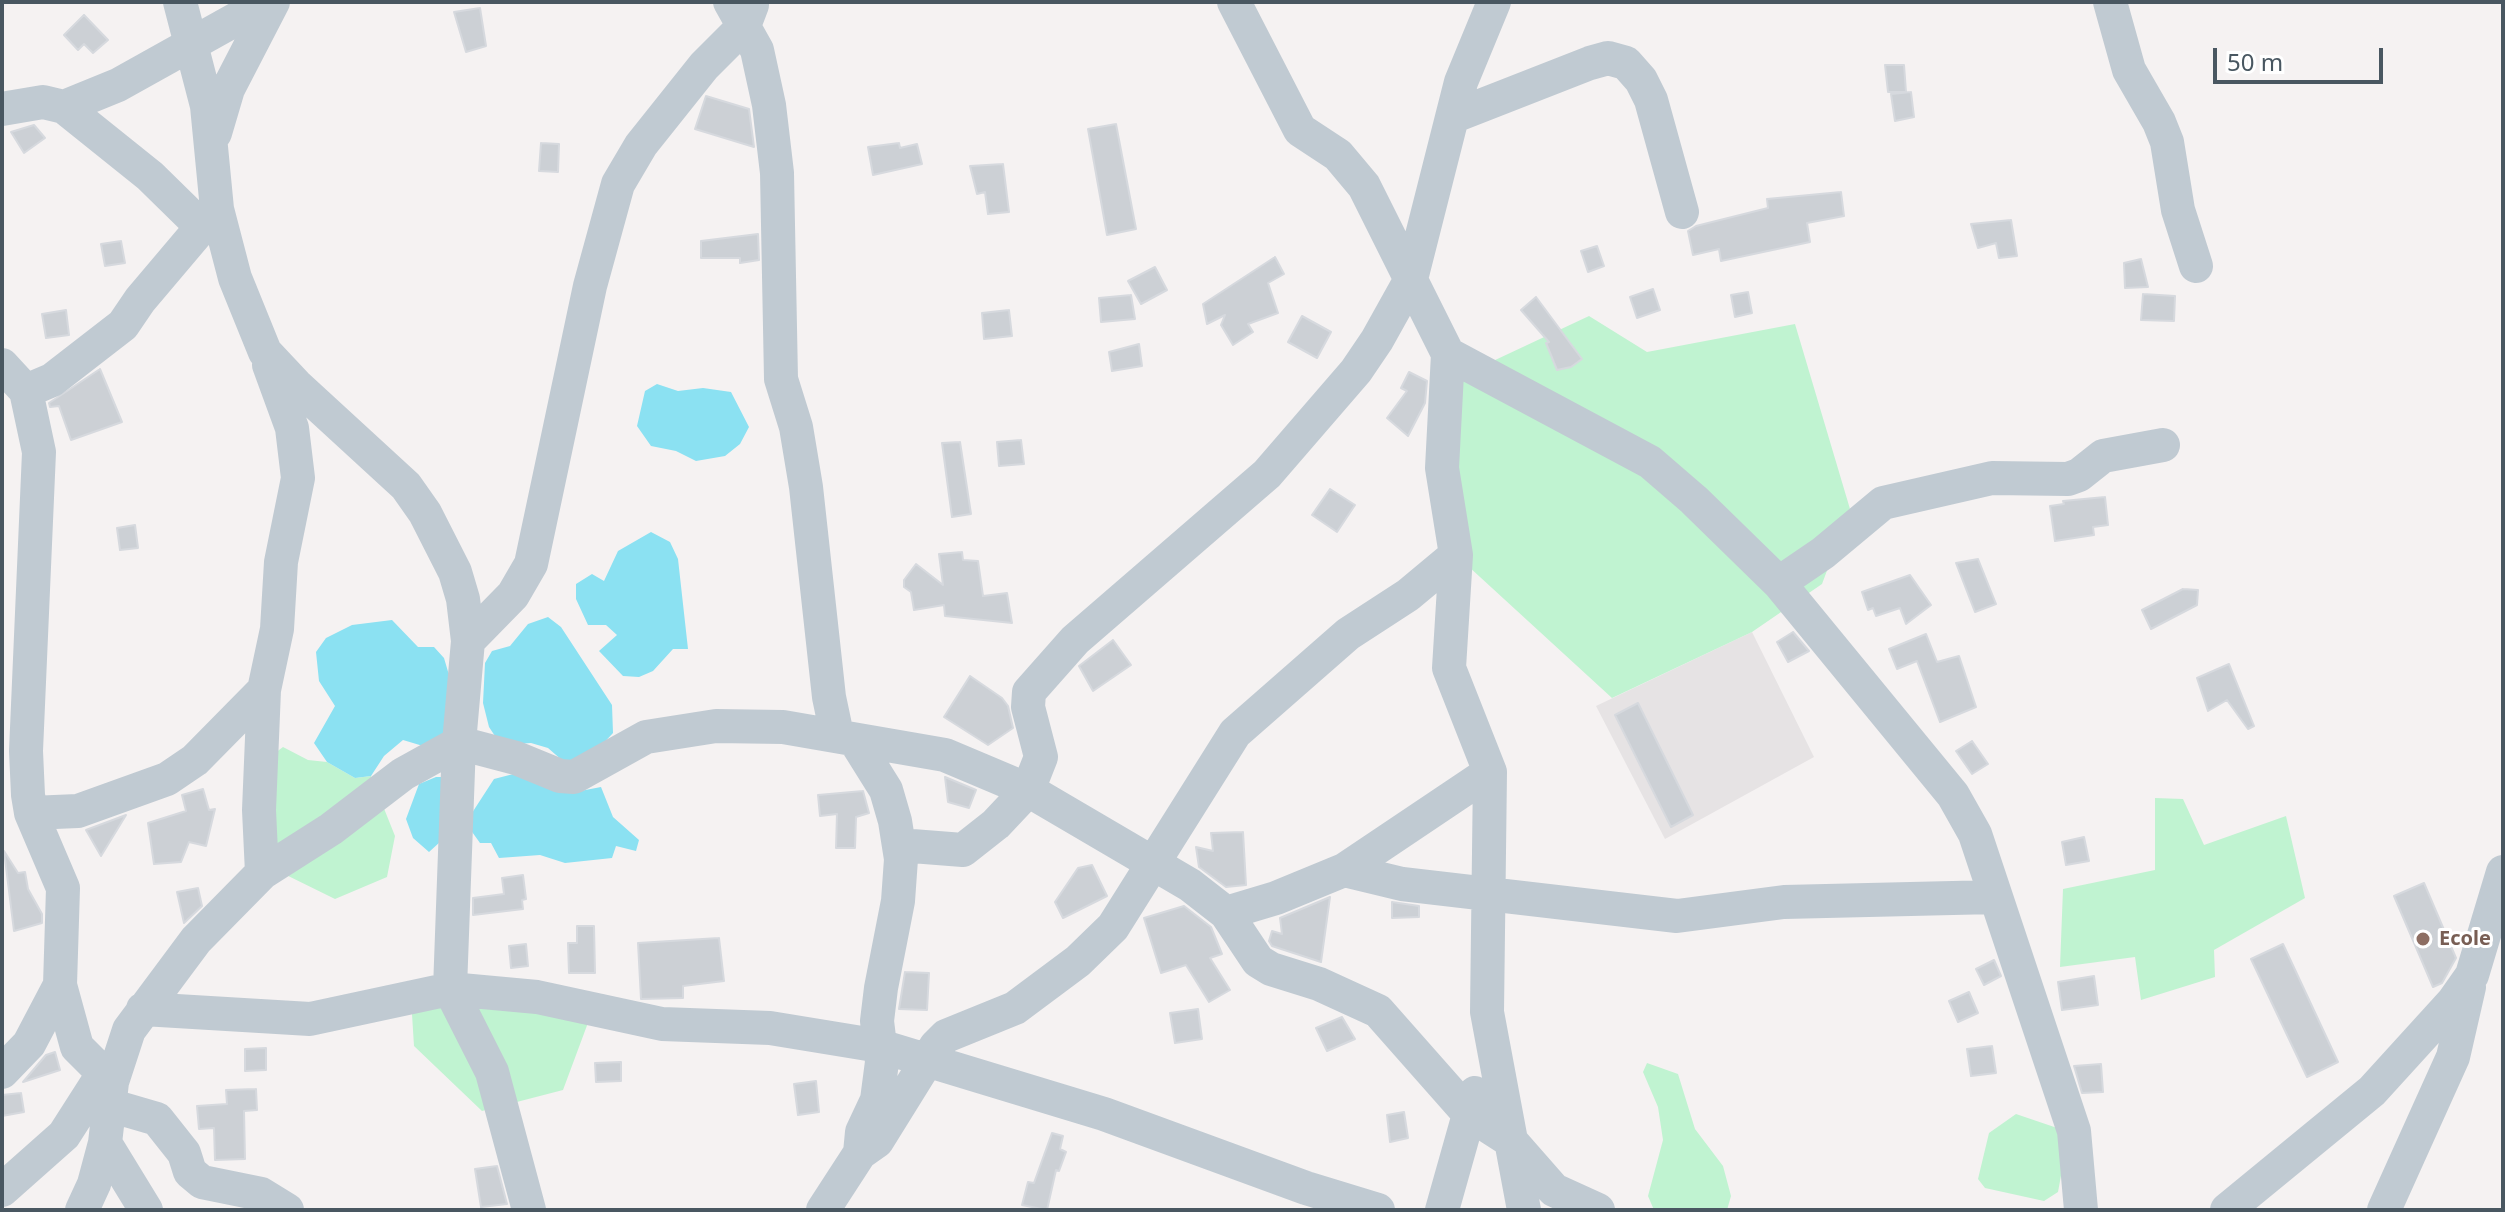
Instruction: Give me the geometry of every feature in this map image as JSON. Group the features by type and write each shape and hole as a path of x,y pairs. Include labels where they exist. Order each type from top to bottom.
{"street":[{"path":"180,2 207,106 212,145 209,218 265,352 292,428 298,478 281,562 277,629 264,690 259,810 262,873"},
{"path":"64,107 118,85 267,2"},
{"path":"212,145 228,89 267,2"},
{"path":"1234,2 1300,130 1353,169 1448,354 1442,468 1456,555 1449,668 1490,772 1487,1012 1524,1210"},
{"path":"899,845 963,850 996,824 1028,790 1041,757 1028,707 1029,692 1075,640 1267,474 1356,371 1411,279 1461,82 1494,2"},
{"path":"2110,2 2129,70 2167,142 2174,197 2196,266"},
{"path":"468,641 513,595 531,564 590,286 618,184 641,145 704,66 743,10"},
{"path":"743,10 757,50 769,105 777,173 781,379 796,427 806,487 829,697 847,738 886,790 899,845 898,901 877,1021 882,1079 877,1100 862,1132 860,1153"},
{"path":"1452,117 1590,63 1608,58 1626,63 1641,80 1651,100 1682,212"},
{"path":"2,109 34,102 64,107 150,176 209,218"},
{"path":"26,391 52,380 108,339 209,218"},
{"path":"265,352 296,385 384,462 419,504 455,572 463,599 468,641 459,743 450,989 492,1072 529,1210"},
{"path":"1448,354 1650,462 1779,583 1953,795 1975,834 2074,1131 2081,1210"},
{"path":"2,365 26,391 39,452 26,751 31,813 63,888 60,985 77,1047 108,1087 157,1119 184,1153 190,1172 202,1182 261,1194 287,1210"},
{"path":"1779,583 1823,553 1883,503 1992,478 2068,479 2079,475 2103,456 2163,445"},
{"path":"823,1210 860,1153 877,1141 946,1036 1015,1008 1078,961 1113,927 1235,733 1348,634 1408,595 1456,555"},
{"path":"31,813 78,811 167,779 195,760 264,690"},
{"path":"82,1210 94,1184 105,1143 108,1087 129,1030 196,940 262,873 331,829 403,774 459,743 516,758 560,776 574,777 630,743 672,731 762,726 945,755 1028,790 1151,865 1190,885 1226,913 1258,961 1378,1011 1469,1114 1511,1141 1554,1190 1598,1210"},
{"path":"1226,913 1276,898 1344,870 1490,772"},
{"path":"1344,870 1402,884 1677,916 1784,902 1995,897"},
{"path":"2384,1210 2392,1185 2453,1057 2472,975 2503,872"},
{"path":"2227,1210 2372,1091 2453,1002 2472,975"},
{"path":"2,1072 29,1044 60,985"},
{"path":"143,1009 310,1019 450,989 537,997 662,1024 770,1028 880,1046 928,1060 1104,1114 1306,1188 1378,1210"},
{"path":"1442,1210 1492,1039"},
{"path":"29,1044 77,1047"},
{"path":"2,1190 64,1135 90,1101 108,1087"},
{"path":"105,1143 146,1210"}],"shaded area":[{"path":"1752,632 1814,757 1665,839 1596,706"}],"green space":[{"path":"1589,316 1647,352 1795,324 1850,509 1822,584 1752,632 1612,698 1456,555 1461,376"},
{"path":"283,747 308,760 327,762 355,778 371,776 395,836 387,877 335,899 272,868 263,762"},
{"path":"2155,798 2183,799 2204,845 2286,816 2305,898 2214,950 2215,977 2141,1000 2135,957 2060,967 2063,889 2155,870"},
{"path":"411,998 592,1012 563,1090 482,1111 414,1046"},
{"path":"1647,1063 1678,1074 1695,1129 1723,1166 1731,1196 1727,1210 1654,1210 1648,1196 1663,1140 1658,1107 1643,1072"},
{"path":"2016,1114 2069,1132 2058,1192 2044,1201 1985,1188 1978,1179 1989,1133"}],"water":[{"path":"657,384 678,391 703,388 731,392 749,427 740,444 725,456 696,461 676,451 651,446 637,426 645,391"},
{"path":"651,532 670,542 678,559 688,649 673,649 653,671 639,677 623,676 599,651 617,635 606,625 588,625 576,599 576,584 592,574 604,581 618,551"},
{"path":"548,617 561,627 612,705 613,733 587,761 571,768 548,748 531,743 501,745 489,727 483,703 485,663 492,651 510,646 528,624"},
{"path":"392,620 418,647 434,647 444,658 449,675 449,740 423,746 403,740 384,756 371,776 355,778 327,762 314,743 335,706 319,681 316,652 326,638 352,625"},
{"path":"521,772 575,792 601,787 613,817 639,840 636,851 616,846 612,858 565,863 540,855 499,858 491,843 480,843 470,829 470,816 494,779"},
{"path":"444,777 440,842 429,852 413,838 406,819 419,784"}],"building":[{"path":"480,8 486,46 466,52 454,12"},
{"path":"84,15 108,40 93,53 84,44 78,50 64,35"},
{"path":"1885,65 1904,65 1906,92 1888,92"},
{"path":"1911,92 1914,117 1895,121 1891,94"},
{"path":"706,96 749,109 754,147 695,129"},
{"path":"1116,124 1136,229 1107,235 1088,129"},
{"path":"34,125 45,138 24,153 11,132"},
{"path":"541,143 559,144 558,172 539,171"},
{"path":"899,143 900,148 917,144 922,164 873,175 868,147"},
{"path":"1003,164 1009,212 988,214 985,192 977,194 970,166"},
{"path":"1841,192 1844,216 1807,223 1810,242 1721,261 1719,249 1693,255 1688,231 1696,226 1768,208 1767,199"},
{"path":"2011,220 2017,256 1999,258 1996,243 1978,248 1971,224"},
{"path":"758,234 759,260 740,263 740,258 701,258 701,241"},
{"path":"121,241 125,263 105,266 101,244"},
{"path":"1597,246 1604,266 1588,272 1581,251"},
{"path":"1275,257 1284,274 1268,283 1278,313 1248,324 1253,332 1233,345 1221,325 1225,315 1207,324 1203,304"},
{"path":"2141,259 2148,287 2125,288 2124,263"},
{"path":"1155,267 1167,290 1141,304 1128,281"},
{"path":"1653,289 1660,310 1637,318 1630,297"},
{"path":"1748,292 1752,313 1735,317 1731,295"},
{"path":"2143,294 2175,296 2174,321 2141,320"},
{"path":"1131,295 1135,319 1101,322 1099,298"},
{"path":"1536,297 1582,359 1571,367 1557,370 1546,343 1549,342 1521,310"},
{"path":"66,310 69,335 46,338 42,314"},
{"path":"1009,310 1012,336 984,339 982,313"},
{"path":"1302,316 1331,332 1317,358 1288,342"},
{"path":"1139,344 1142,366 1112,371 1109,352"},
{"path":"100,369 122,422 71,440 59,406 50,407 49,403"},
{"path":"1409,372 1427,381 1425,403 1408,436 1387,418 1407,391 1401,388"},
{"path":"1021,440 1024,464 999,466 997,442"},
{"path":"960,442 971,514 952,517 942,443"},
{"path":"1330,489 1355,505 1337,532 1312,515"},
{"path":"2105,497 2108,525 2093,527 2094,535 2055,541 2050,506 2064,504 2063,501"},
{"path":"135,525 138,548 120,550 117,528"},
{"path":"962,552 963,560 978,561 983,596 1007,593 1012,623 945,616 944,605 914,610 911,592 904,587 904,580 916,564 943,585 939,554"},
{"path":"1978,559 1996,604 1975,612 1956,563"},
{"path":"1910,575 1931,605 1906,624 1900,608 1876,616 1873,608 1868,610 1862,592"},
{"path":"2183,589 2198,590 2197,605 2151,629 2142,610"},
{"path":"1793,632 1809,651 1788,662 1777,642"},
{"path":"1926,634 1937,662 1959,656 1976,707 1940,722 1917,661 1897,669 1889,649"},
{"path":"1113,640 1131,665 1093,691 1079,666"},
{"path":"2229,664 2254,726 2248,729 2227,700 2208,711 2197,678"},
{"path":"970,676 1002,698 1008,706 1013,728 988,745 944,717"},
{"path":"1638,703 1693,815 1671,827 1615,715"},
{"path":"1972,741 1988,764 1972,774 1956,751"},
{"path":"945,777 976,790 969,808 948,802"},
{"path":"203,789 209,810 215,809 206,846 189,842 181,862 154,864 148,823 186,811 182,795"},
{"path":"863,791 869,813 856,817 855,848 836,848 837,814 820,816 818,795"},
{"path":"126,815 101,856 86,830"},
{"path":"1243,832 1246,885 1226,887 1199,867 1196,847 1213,851 1211,833"},
{"path":"2084,837 2089,861 2066,865 2062,842"},
{"path":"4,851 18,873 25,872 28,889 42,914 42,923 14,931"},
{"path":"1092,865 1107,896 1063,918 1055,902 1078,868"},
{"path":"523,875 526,899 522,900 523,909 473,915 473,898 504,894 502,878"},
{"path":"2424,883 2456,958 2442,983 2433,987 2394,896"},
{"path":"198,888 202,906 184,923 177,892"},
{"path":"1330,897 1321,962 1272,946 1269,941 1272,931 1282,934 1280,918"},
{"path":"1392,902 1419,906 1419,917 1392,918"},
{"path":"1184,906 1211,927 1222,954 1210,958 1230,990 1209,1002 1186,965 1161,973 1144,918"},
{"path":"577,926 594,926 595,973 569,973 568,943 577,943"},
{"path":"719,938 724,981 683,986 683,998 641,999 638,943"},
{"path":"526,944 528,966 511,968 509,946"},
{"path":"2283,944 2338,1062 2307,1077 2251,959"},
{"path":"1994,960 2001,976 1984,985 1976,969"},
{"path":"905,972 929,973 927,1010 899,1009"},
{"path":"2094,976 2098,1005 2062,1010 2058,982"},
{"path":"1969,992 1978,1013 1958,1022 1949,1001"},
{"path":"1198,1009 1202,1039 1175,1043 1170,1013"},
{"path":"1342,1017 1355,1039 1327,1051 1316,1028"},
{"path":"1992,1046 1996,1073 1971,1076 1967,1049"},
{"path":"266,1048 266,1070 245,1071 245,1049"},
{"path":"55,1052 60,1070 23,1082 46,1055"},
{"path":"621,1062 621,1081 596,1082 595,1063"},
{"path":"2101,1064 2103,1092 2082,1093 2074,1066"},
{"path":"816,1081 819,1112 798,1115 794,1084"},
{"path":"256,1089 257,1110 244,1111 245,1159 215,1160 214,1128 199,1129 197,1106 227,1104 226,1090"},
{"path":"21,1093 24,1112 2,1116 2,1095"},
{"path":"1404,1112 1408,1138 1390,1142 1387,1115"},
{"path":"1052,1133 1063,1136 1060,1149 1066,1152 1059,1171 1056,1170 1047,1210 1022,1205 1028,1182 1034,1183"},
{"path":"497,1166 507,1204 481,1207 475,1169"}],"place":[{"name":"Ecole","path":"2423,939"}]}
